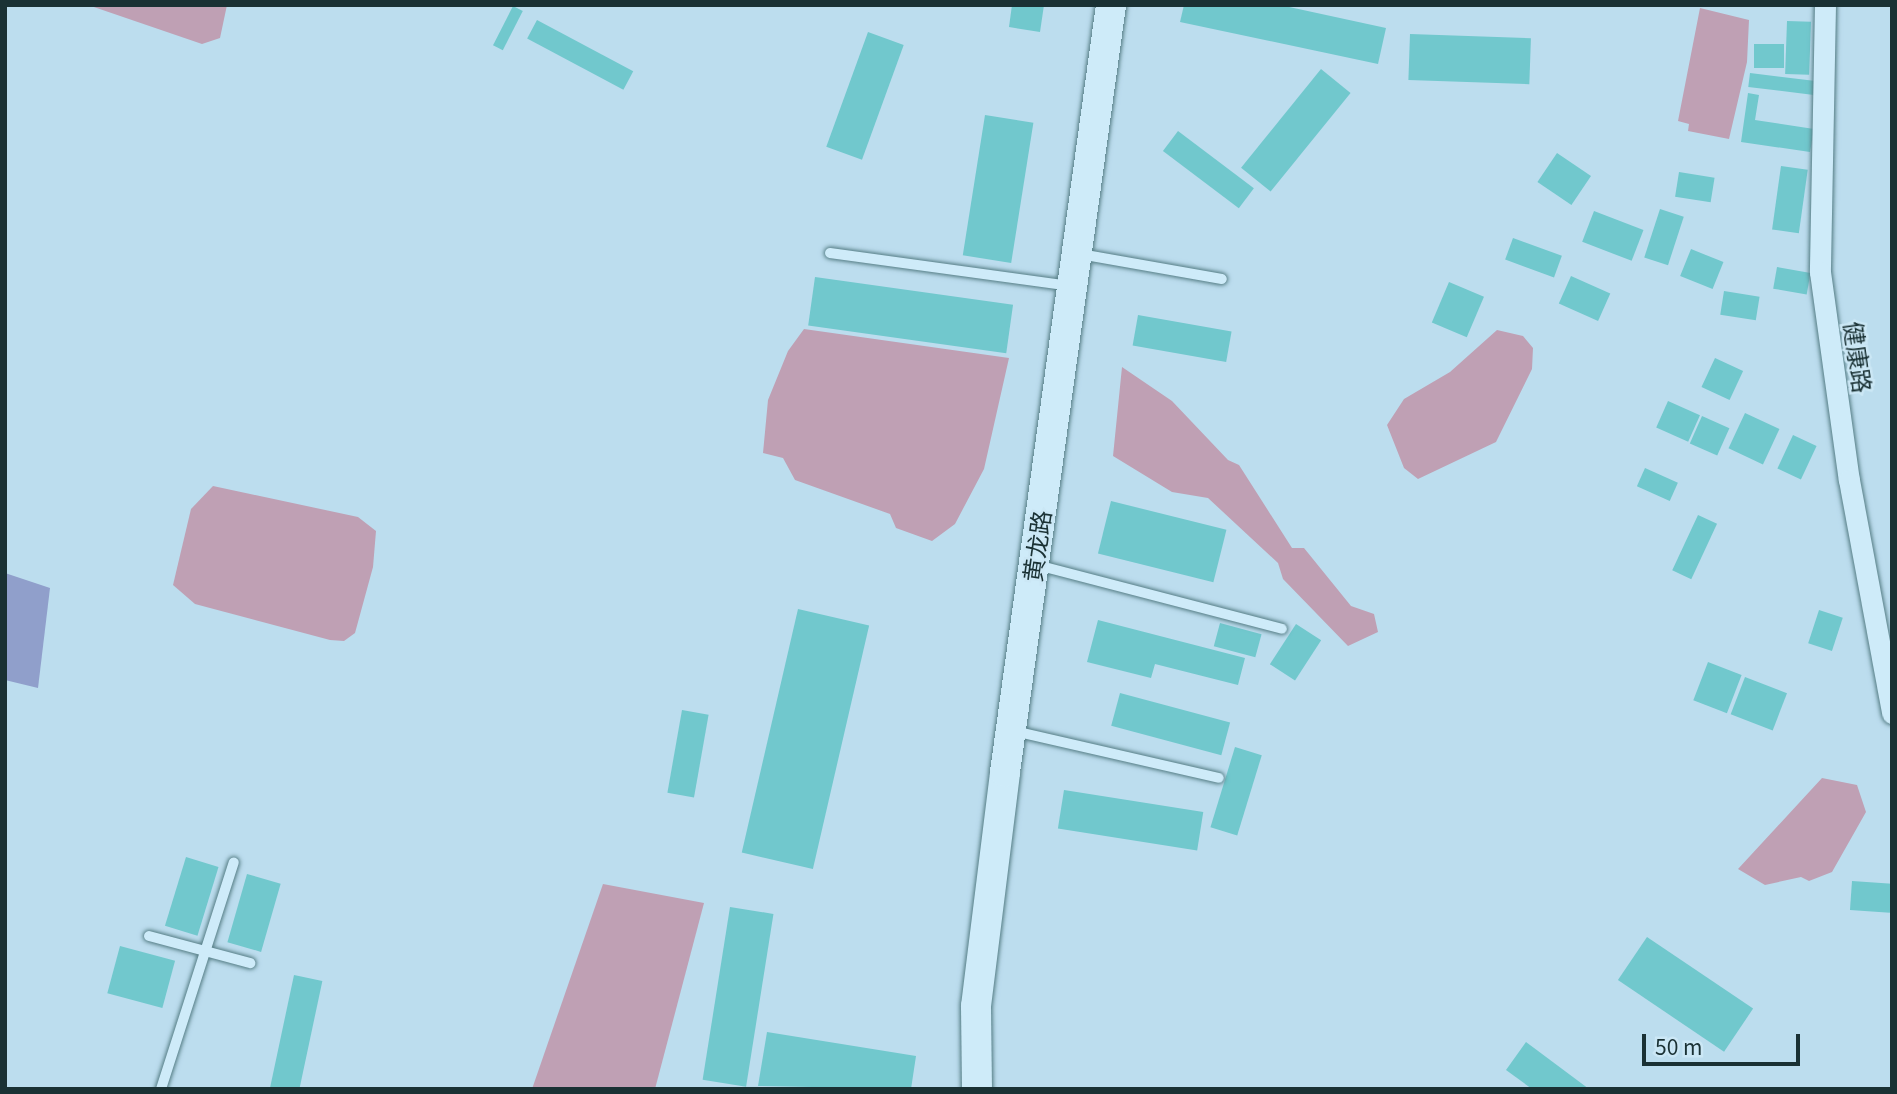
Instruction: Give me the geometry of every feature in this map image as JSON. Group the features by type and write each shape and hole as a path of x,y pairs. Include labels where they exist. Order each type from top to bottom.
{"main road":[{"name":"黄龙路","path":"977,1089 976,1006 1010,730 1111,5"}],"street":[{"name":"健康路","path":"1825,5 1820,272 1849,480 1892,712"}],"lane":[{"path":"830,253 1072,287"},
{"path":"1076,254 1222,279"},
{"path":"1034,564 1282,629"},
{"path":"1010,730 1219,779"},
{"path":"161,1089 234,862"},
{"path":"149,936 250,963"}],"shaded area":[{"path":"88,5 227,5 220,38 202,44"},
{"path":"1700,8 1749,20 1747,62 1729,139 1688,131 1689,124 1678,121"},
{"path":"804,329 1009,358 984,469 955,524 932,541 896,528 890,514 795,480 783,458 763,453 768,400 788,351"},
{"path":"1497,330 1523,336 1533,348 1532,369 1496,442 1418,479 1404,468 1387,425 1404,399 1450,372"},
{"path":"1122,367 1172,401 1228,460 1239,465 1292,548 1304,548 1351,606 1374,614 1378,632 1348,646 1283,579 1278,563 1208,498 1172,492 1113,456"},
{"path":"213,486 358,517 376,531 373,567 355,633 344,641 330,640 195,604 173,585 191,509"},
{"path":"5,573 50,588 38,688 5,680"},
{"path":"1822,778 1857,785 1866,812 1832,872 1809,881 1801,877 1765,885 1738,869"},
{"path":"603,884 704,903 655,1089 532,1089"}],"building":[{"path":"1012,5 1044,5 1040,32 1009,27"},
{"path":"1184,5 1280,5 1386,28 1378,64 1180,22"},
{"path":"513,6 523,11 503,50 493,45"},
{"path":"537,20 633,71 623,90 527,39"},
{"path":"1787,21 1811,22 1809,75 1785,74"},
{"path":"868,32 904,45 862,160 826,147"},
{"path":"1410,34 1531,38 1529,84 1408,80"},
{"path":"1754,44 1784,44 1784,68 1754,68"},
{"path":"1321,69 1351,93 1271,192 1241,168"},
{"path":"1750,73 1817,81 1816,95 1748,87"},
{"path":"1748,93 1759,95 1755,120 1814,129 1810,152 1741,142"},
{"path":"985,115 1033,123 1011,263 963,255"},
{"path":"1178,131 1254,188 1239,208 1163,151"},
{"path":"1557,153 1591,176 1571,205 1537,182"},
{"path":"1781,166 1808,170 1799,233 1772,229"},
{"path":"1679,172 1715,178 1711,202 1675,197"},
{"path":"1660,209 1684,217 1668,265 1644,258"},
{"path":"1594,211 1643,230 1632,261 1582,242"},
{"path":"1513,238 1562,256 1554,277 1505,260"},
{"path":"1691,249 1723,262 1713,289 1680,276"},
{"path":"1777,267 1810,273 1807,295 1773,289"},
{"path":"1571,276 1610,293 1598,321 1559,303"},
{"path":"815,277 1013,305 1006,353 808,326"},
{"path":"1449,282 1484,297 1467,337 1432,323"},
{"path":"1724,291 1760,297 1756,320 1720,315"},
{"path":"1138,315 1232,331 1226,362 1133,346"},
{"path":"1715,358 1743,371 1730,400 1701,387"},
{"path":"1668,401 1700,415 1688,442 1656,427"},
{"path":"1745,413 1779,429 1763,464 1729,448"},
{"path":"1702,416 1729,428 1717,456 1690,443"},
{"path":"1793,435 1817,446 1801,480 1777,469"},
{"path":"1645,468 1678,483 1670,501 1637,486"},
{"path":"1111,501 1226,530 1213,582 1098,553"},
{"path":"1698,515 1717,524 1691,579 1672,570"},
{"path":"798,609 869,625 813,869 742,853"},
{"path":"1819,610 1843,618 1832,651 1808,643"},
{"path":"1098,620 1245,658 1238,685 1155,664 1151,678 1087,662"},
{"path":"1220,623 1262,634 1255,657 1214,646"},
{"path":"1296,624 1321,640 1295,681 1270,664"},
{"path":"1708,662 1742,675 1727,713 1693,700"},
{"path":"1745,677 1787,693 1773,730 1731,714"},
{"path":"1120,693 1230,723 1221,755 1111,726"},
{"path":"682,710 709,715 694,797 667,793"},
{"path":"1235,747 1262,755 1237,836 1210,827"},
{"path":"1064,790 1203,812 1197,851 1058,829"},
{"path":"186,857 219,867 197,936 165,926"},
{"path":"247,874 281,884 261,952 227,942"},
{"path":"1852,881 1892,884 1890,913 1850,910"},
{"path":"730,907 773,914 746,1087 703,1080"},
{"path":"1647,937 1753,1009 1724,1052 1618,980"},
{"path":"120,946 175,961 162,1008 107,993"},
{"path":"294,975 322,981 299,1089 270,1088"},
{"path":"767,1032 916,1056 911,1089 758,1086"},
{"path":"1526,1042 1589,1089 1532,1089 1506,1070"}]}
